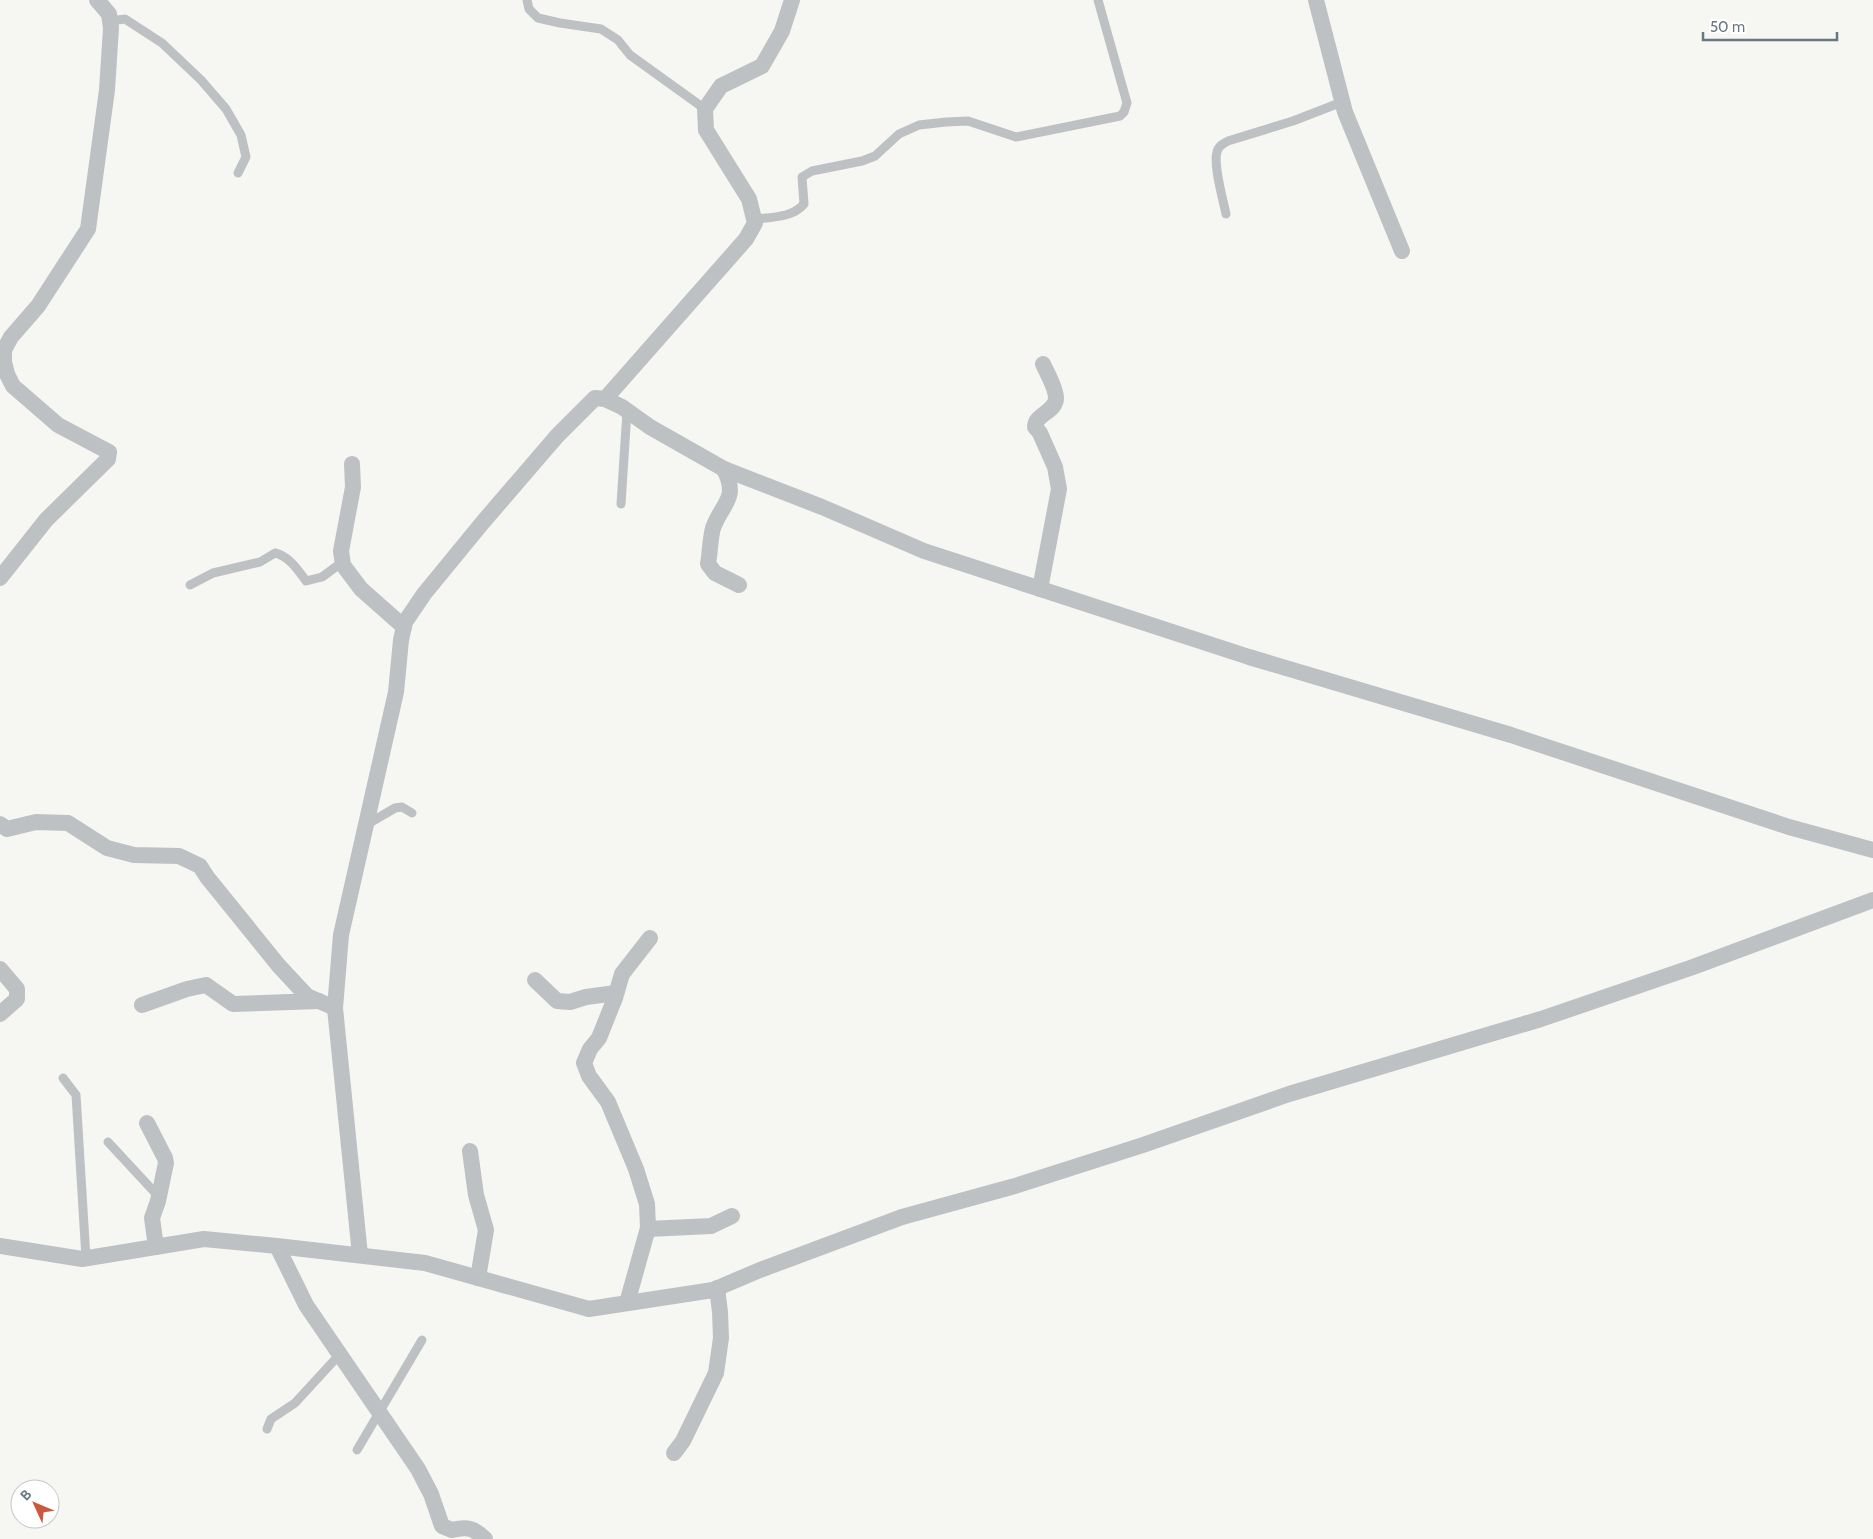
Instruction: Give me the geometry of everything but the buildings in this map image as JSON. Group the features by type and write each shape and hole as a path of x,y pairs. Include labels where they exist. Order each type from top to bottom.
{"street":[{"path":"0,578 46,520 108,459 108,452 58,425 13,386 7,374 4,350 11,337 38,306 88,229 107,90 110,21 109,14 97,0"},
{"path":"606,399 746,239 755,223 749,199 706,130 705,109 721,86 762,66 782,31 792,0"},
{"path":"1316,0 1342,102 1402,251"},
{"path":"1040,589 1058,489 1055,467 1040,433 1035,427 1037,420 1055,403 1056,396 1043,364"},
{"path":"360,1256 335,1008 341,935 396,692 401,640 405,622 424,594 558,436 595,398 606,399 628,411 650,428 724,470 822,507 924,551 1249,657 1510,735 1789,827 1873,850"},
{"path":"352,464 354,487 341,551 343,565 361,589 404,627"},
{"path":"724,470 731,483 729,498 713,529 708,564 715,573 739,584"},
{"path":"0,824 7,829 36,822 68,823 108,848 134,855 179,856 200,866 279,966 307,996 335,1008"},
{"path":"0,1246 86,1258 204,1239 277,1246 425,1263 589,1309 716,1288 902,1217 1015,1186 1143,1146 1289,1094 1541,1019 1693,967 1873,900"},
{"path":"627,1303 648,1229 647,1204 636,1169 608,1102 590,1076 584,1063 590,1049 599,1038 622,974 650,938"},
{"path":"0,969 18,989 17,999 0,1014"},
{"path":"535,980 557,1001 570,1002 586,997 616,993"},
{"path":"142,1005 187,988 206,985 233,1004 319,1001"},
{"path":"147,1124 166,1163 159,1197 152,1218 156,1247"},
{"path":"470,1151 476,1195 486,1230 478,1278"},
{"path":"648,1229 711,1226 732,1216"},
{"path":"277,1246 306,1305 418,1469 431,1494 442,1526 452,1530 465,1527 476,1530 484,1539"},
{"path":"674,1453 683,1441 716,1373 721,1338 720,1312 716,1288"}],"lane":[{"path":"527,0 529,9 538,18 600,29 618,40 630,55 705,109"},
{"path":"754,220 787,216 799,210 804,204 802,177 805,174 862,161 874,156 899,134 919,125 968,121 1016,137 1120,116 1124,112 1127,103 1098,0"},
{"path":"110,21 125,19 162,43 201,80 226,109 241,135 246,157 238,173"},
{"path":"1226,214 1216,162 1217,151 1220,146 1228,141 1293,121 1342,102"},
{"path":"621,504 628,411"},
{"path":"190,585 213,573 260,562 275,553 282,554 306,580 322,577 337,566 343,565"},
{"path":"366,825 395,808 402,807 412,813"},
{"path":"63,1078 76,1094 86,1258"},
{"path":"108,1142 159,1197"},
{"path":"356,1450 422,1340"},
{"path":"267,1430 271,1419 295,1403 340,1354"}]}
